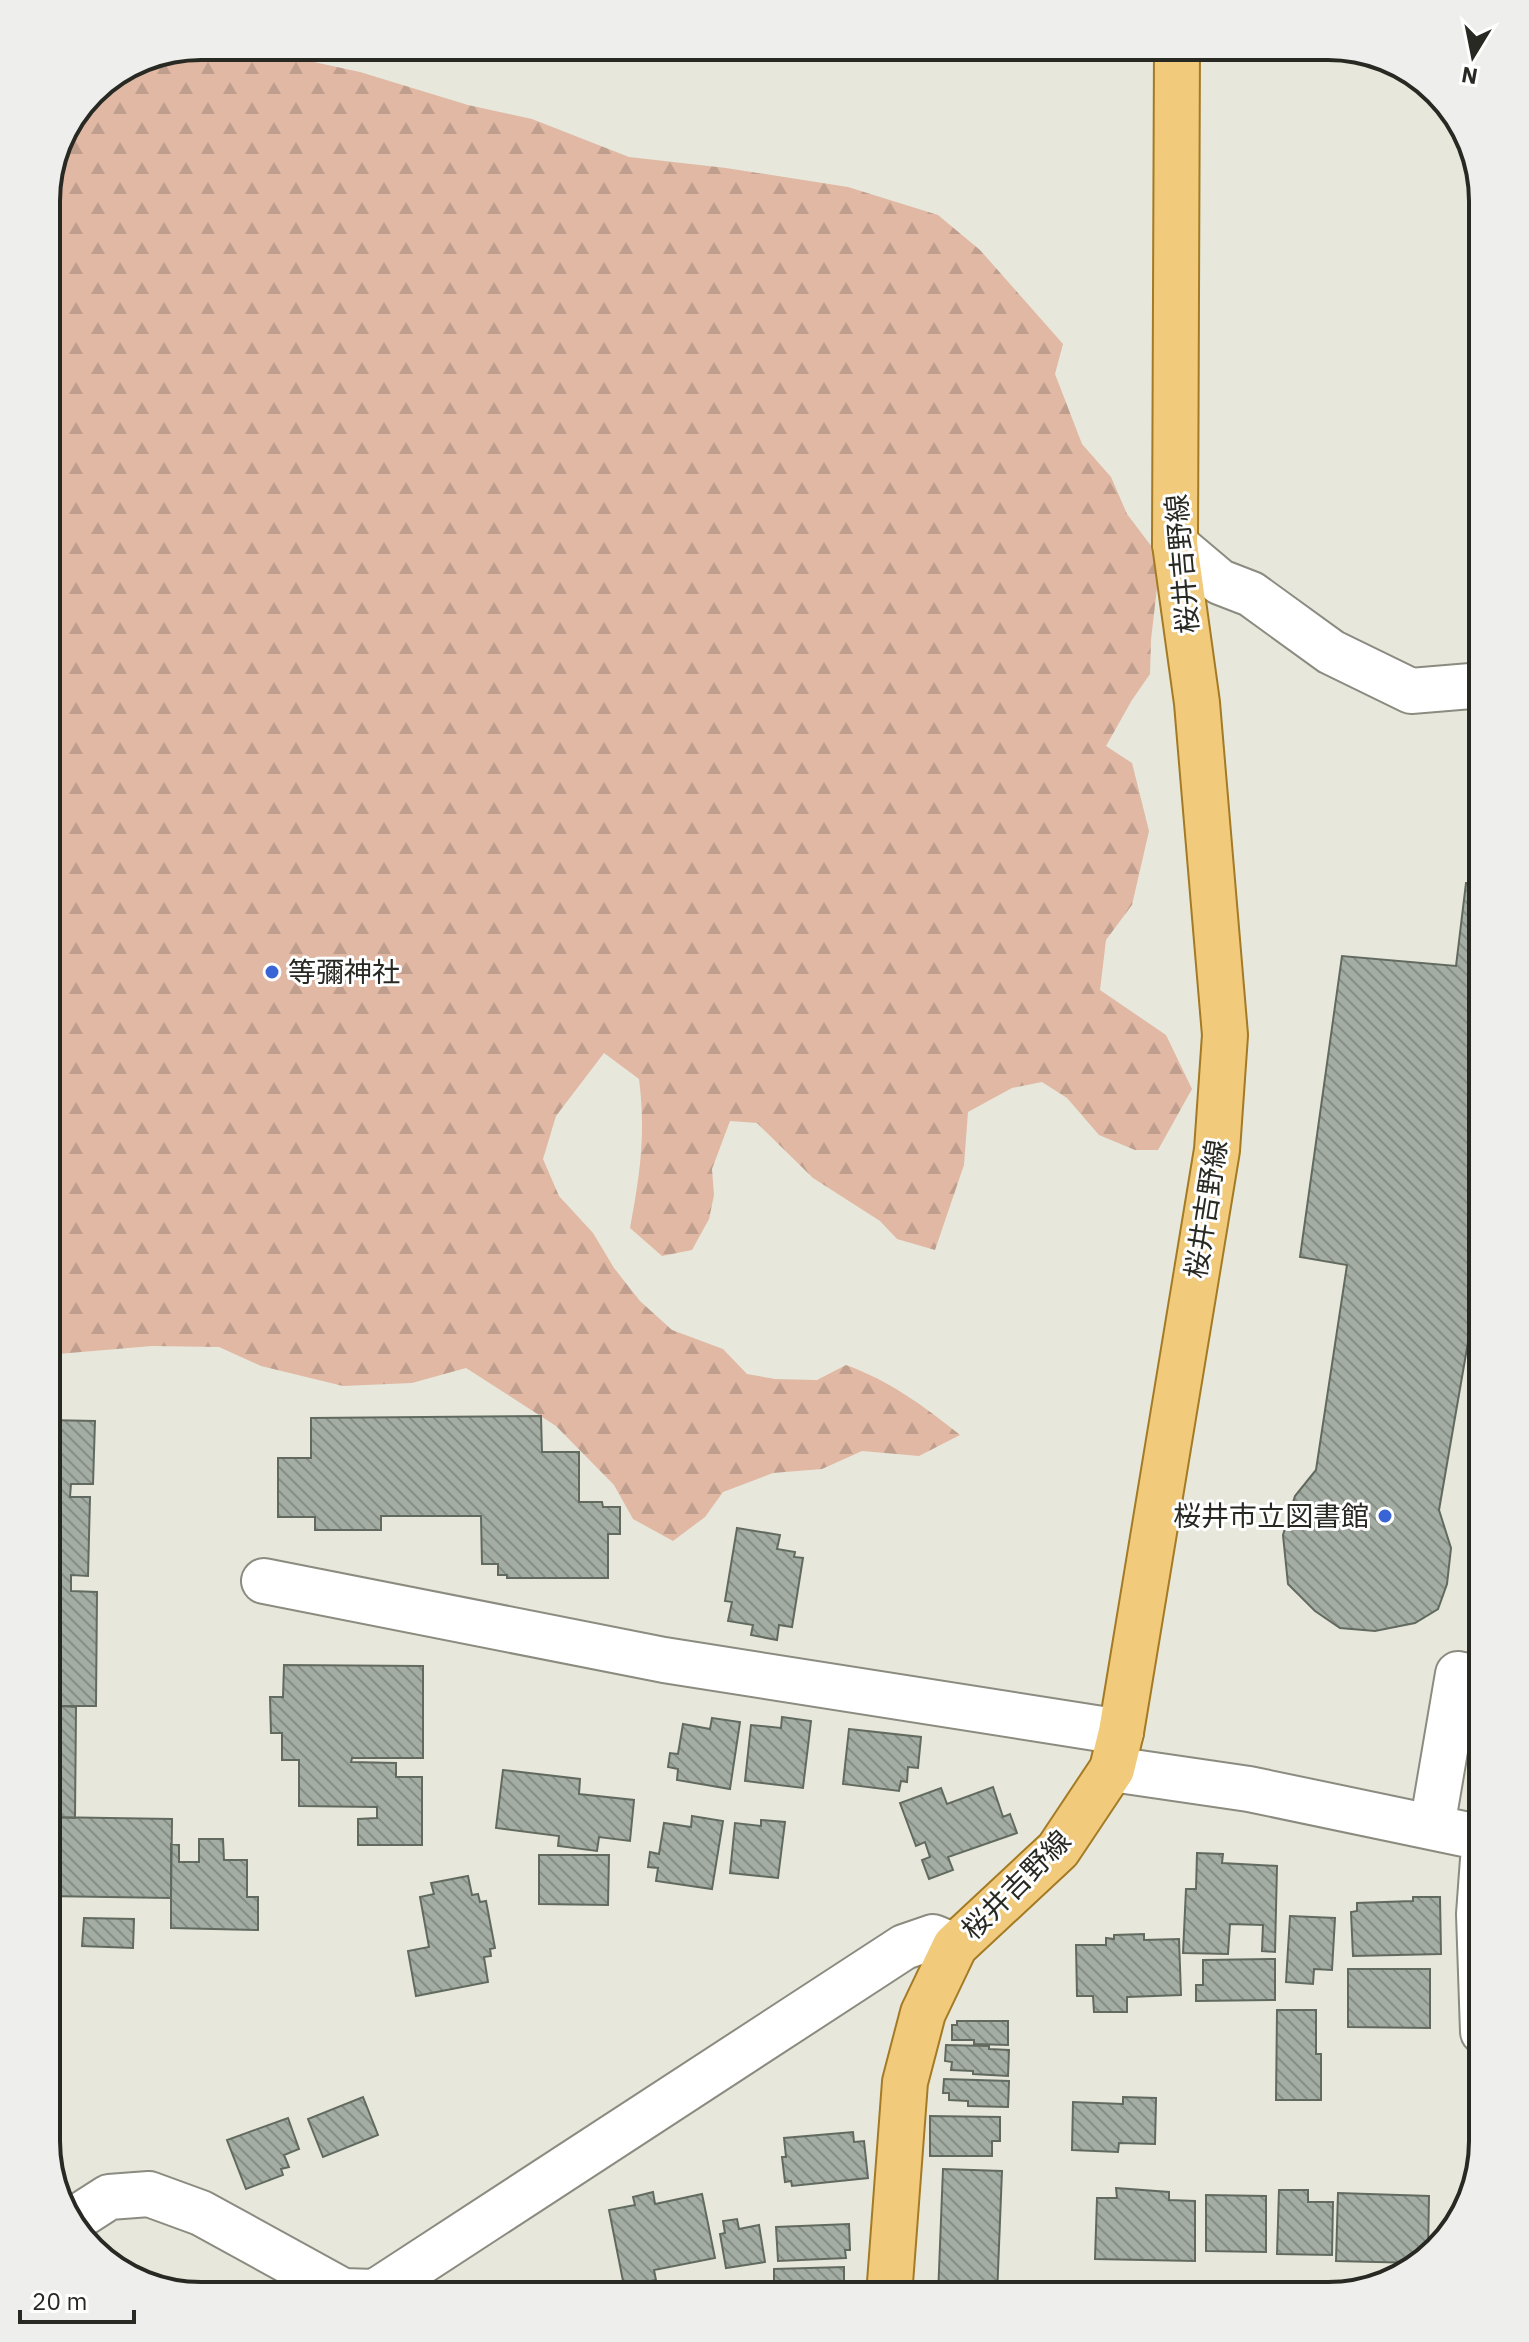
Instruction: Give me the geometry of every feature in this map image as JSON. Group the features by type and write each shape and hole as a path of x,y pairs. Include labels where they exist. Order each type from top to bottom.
{"main road":[{"name":"桜井吉野線","path":"890,2282 905,2082 923,2013 955,1946 1058,1850 1116,1750 1217,1150 1225,1035 1197,703 1175,544 1177,60"}],"street":[{"path":"1175,544 1220,582 1251,594 1331,652 1411,691 1469,686"},
{"path":"264,1581 1116,1750 1249,1789 1469,1835"},
{"path":"1432,1827 1458,1674 1469,1676"},
{"path":"390,2282 904,1947 933,1937 955,1946"},
{"path":"81,2215 109,2197 149,2194 201,2213 327,2282"}],"green space":[{"path":"201,60 305,60 360,72 468,105 532,119 629,157 848,187 938,215 980,250 1063,344 1055,374 1082,444 1111,477 1127,514 1155,551 1158,579 1150,674 1106,746 1132,763 1149,831 1132,905 1106,940 1100,990 1166,1035 1192,1089 1158,1150 1135,1150 1099,1135 1067,1098 1042,1082 1012,1088 968,1112 964,1165 935,1250 897,1239 880,1221 813,1178 757,1123 730,1121 712,1169 714,1195 709,1219 692,1250 662,1256 630,1228 641,1154 639,1079 604,1053 556,1116 543,1159 559,1196 593,1233 614,1268 640,1301 672,1330 723,1349 747,1374 775,1379 817,1380 846,1365 906,1395 960,1435 919,1456 862,1451 822,1469 773,1473 723,1492 705,1517 673,1541 633,1519 614,1485 556,1426 466,1368 412,1383 343,1386 261,1366 219,1347 152,1346 60,1354 60,192 71,147 89,115 115,89 156,67"}],"building":[{"path":"1466,883 1469,883 1469,1337 1439,1510 1451,1548 1447,1584 1438,1609 1415,1623 1375,1631 1340,1628 1315,1611 1288,1584 1283,1535 1295,1496 1316,1470 1347,1265 1300,1257 1342,956 1456,966"},
{"path":"541,1416 542,1452 579,1452 579,1502 602,1502 603,1507 620,1507 620,1534 608,1534 608,1578 507,1578 507,1575 498,1575 498,1564 482,1564 481,1516 381,1516 381,1530 315,1530 315,1517 278,1517 278,1458 311,1458 311,1418"},
{"path":"60,1420 95,1421 93,1484 71,1484 70,1497 90,1497 88,1576 71,1575 71,1591 97,1592 96,1706 60,1706"},
{"path":"737,1528 780,1535 777,1549 795,1552 794,1557 803,1558 792,1627 779,1625 777,1640 751,1635 753,1625 728,1621 732,1602 725,1601"},
{"path":"284,1665 423,1666 423,1758 352,1758 351,1762 396,1763 396,1777 422,1777 422,1845 358,1845 358,1819 377,1818 377,1807 299,1806 299,1760 282,1760 282,1733 271,1733 270,1697 283,1697"},
{"path":"61,1706 76,1707 75,1818 60,1817"},
{"path":"782,1717 811,1721 803,1788 745,1781 751,1725 781,1728"},
{"path":"712,1718 740,1722 730,1789 677,1780 678,1769 668,1767 670,1753 678,1754 683,1724 710,1729"},
{"path":"849,1729 921,1737 918,1768 908,1767 907,1782 901,1781 899,1791 843,1784"},
{"path":"503,1770 580,1779 579,1794 634,1800 630,1841 599,1837 597,1851 558,1846 559,1836 496,1828"},
{"path":"993,1787 1003,1817 1010,1814 1017,1833 948,1857 953,1870 929,1879 922,1860 930,1857 925,1842 916,1846 900,1803 941,1788 947,1804"},
{"path":"692,1816 723,1821 712,1889 656,1881 658,1868 648,1867 650,1852 659,1854 664,1823 691,1827"},
{"path":"60,1817 172,1819 171,1898 60,1896"},
{"path":"761,1820 785,1822 778,1878 730,1873 735,1823 761,1826"},
{"path":"199,1839 223,1839 224,1860 247,1860 247,1897 258,1897 258,1930 171,1928 171,1844 179,1845 179,1862 199,1862"},
{"path":"1197,1853 1223,1854 1222,1863 1277,1866 1275,1952 1262,1951 1263,1925 1230,1924 1228,1954 1183,1953 1186,1889 1196,1889"},
{"path":"539,1855 609,1855 608,1905 539,1904"},
{"path":"468,1876 472,1895 478,1894 480,1902 486,1901 495,1948 490,1949 491,1956 484,1957 488,1982 416,1996 408,1951 429,1947 420,1897 434,1894 431,1883"},
{"path":"1413,1897 1440,1897 1441,1954 1353,1956 1351,1912 1357,1911 1357,1903 1413,1901"},
{"path":"1290,1916 1335,1918 1332,1970 1314,1969 1313,1984 1286,1982"},
{"path":"84,1918 134,1919 133,1948 82,1946"},
{"path":"1144,1934 1144,1940 1179,1939 1181,1995 1127,1997 1127,2012 1094,2012 1093,1996 1077,1996 1076,1945 1106,1945 1106,1938 1114,1939 1114,1935"},
{"path":"1275,1959 1275,2000 1196,2001 1196,1985 1203,1985 1203,1960"},
{"path":"1348,1969 1430,1969 1430,2028 1348,2027"},
{"path":"1277,2010 1316,2010 1316,2054 1321,2054 1321,2100 1276,2100"},
{"path":"957,2021 1008,2021 1008,2045 952,2040 952,2025 957,2025"},
{"path":"946,2045 989,2046 989,2049 1009,2050 1008,2076 951,2070 952,2062 945,2061"},
{"path":"944,2079 1009,2081 1008,2107 968,2106 968,2101 949,2100 949,2093 943,2093"},
{"path":"363,2097 378,2135 323,2157 308,2119"},
{"path":"1123,2097 1156,2098 1155,2144 1119,2143 1118,2152 1072,2150 1073,2102 1123,2104"},
{"path":"930,2116 1000,2117 1000,2141 992,2141 992,2156 930,2156"},
{"path":"288,2118 299,2149 284,2155 289,2167 281,2169 283,2175 246,2189 227,2140"},
{"path":"853,2132 854,2142 864,2141 868,2178 792,2186 791,2181 785,2182 782,2157 786,2157 784,2138"},
{"path":"943,2169 1002,2171 998,2282 939,2282"},
{"path":"1116,2188 1169,2192 1169,2200 1195,2201 1195,2261 1095,2259 1097,2198 1117,2198"},
{"path":"1279,2190 1308,2190 1308,2202 1333,2202 1332,2255 1277,2254"},
{"path":"653,2192 655,2204 702,2194 715,2258 654,2270 656,2280 623,2282 609,2210 635,2205 633,2197"},
{"path":"1338,2193 1429,2196 1428,2241 1414,2253 1400,2263 1336,2261"},
{"path":"1206,2195 1266,2196 1266,2252 1206,2251"},
{"path":"737,2219 739,2229 759,2225 765,2262 726,2268 720,2234 725,2233 723,2221"},
{"path":"849,2224 850,2250 845,2250 846,2258 778,2261 776,2227"},
{"path":"844,2267 844,2282 774,2282 774,2269"}],"place":[{"name":"等彌神社","path":"272,972"},
{"name":"桜井市立図書館","path":"1385,1516"}]}
